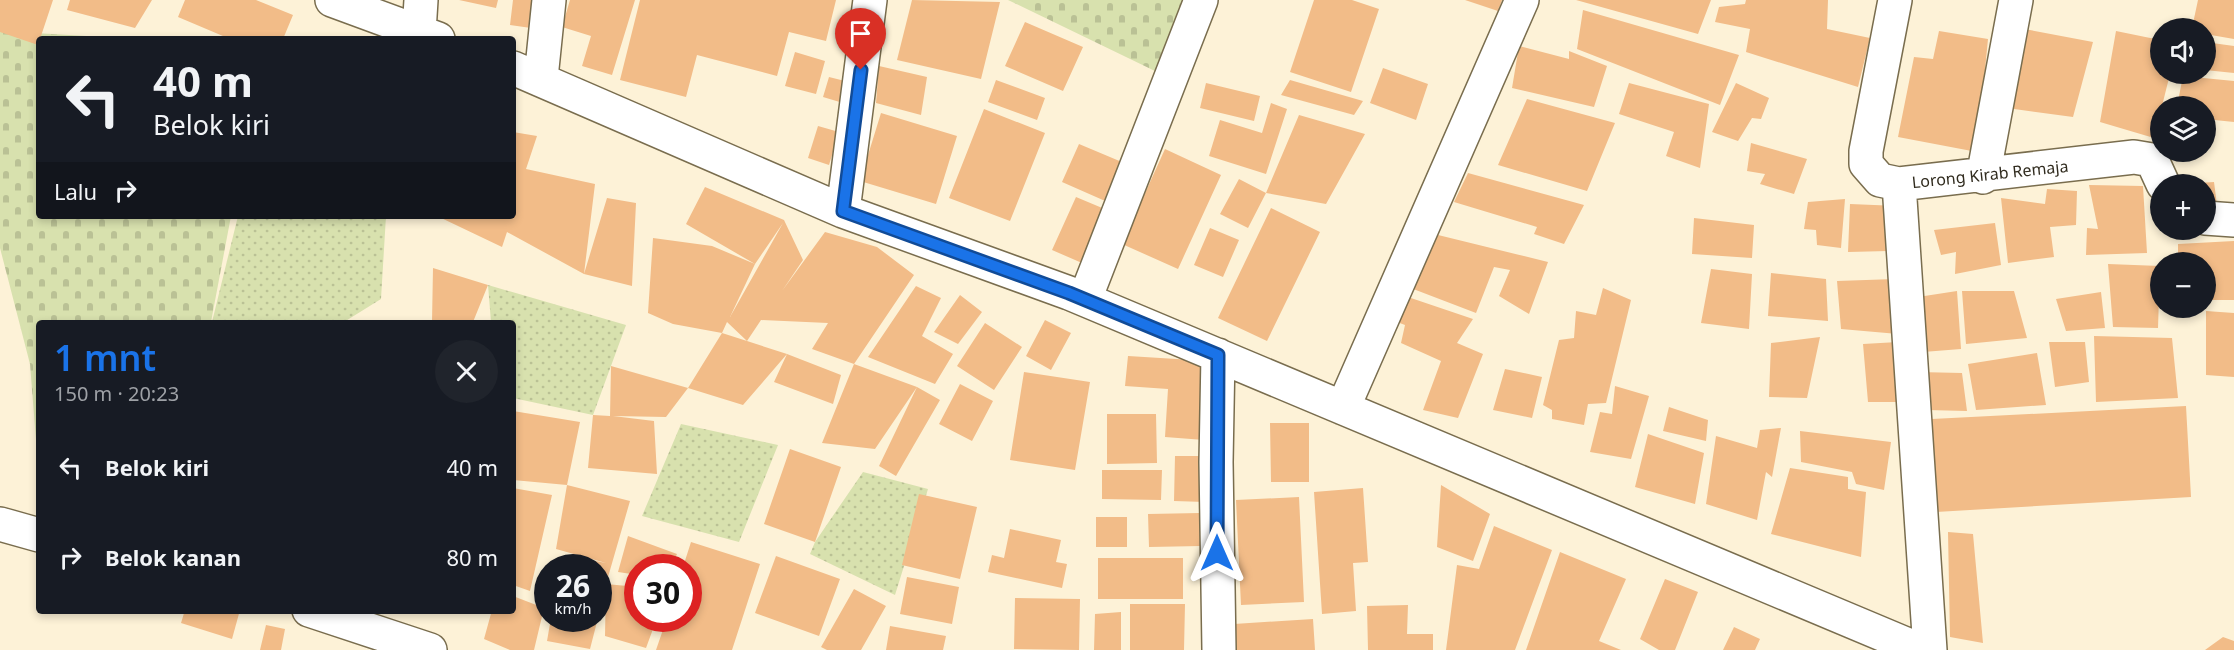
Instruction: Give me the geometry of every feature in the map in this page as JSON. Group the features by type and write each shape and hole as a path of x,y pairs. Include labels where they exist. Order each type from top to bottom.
{"street":[{"path":"332,0 426,24"},
{"path":"549,0 527,73 843,211 1085,299 1920,650"},
{"path":"843,211 870,0"},
{"path":"1085,299 1201,0"},
{"path":"1343,408 1522,0"},
{"name":"Lorong Kirab Remaja","path":"1895,0 1866,152 1866,164 1880,180 1899,184 1983,177 2146,158 2152,160 2160,174"},
{"path":"1983,177 2016,0"},
{"path":"1899,184 1930,650"},
{"path":"2216,219 2234,220"},
{"path":"1218,355 1216,474 1218,650"},
{"path":"0,524 36,534"},
{"path":"336,614 390,622 430,650"}],"green space":[{"path":"1008,0 1183,0 1157,72"},
{"path":"0,31 86,36 36,36 36,219 230,219 211,320 36,320 36,440 30,364 0,248"},
{"path":"237,219 386,219 381,299 347,320 212,320"},
{"path":"488,285 626,325 593,415 516,399 516,320 491,320"},
{"path":"681,424 778,445 739,542 642,516"},
{"path":"863,472 928,489 895,595 810,554 815,542"}],"building":[{"path":"0,0 53,0 41,36 36,36 36,44 0,32"},
{"path":"70,0 152,0 135,28 67,10"},
{"path":"185,0 256,0 293,15 284,36 223,36 178,17"},
{"path":"459,0 498,0 496,8"},
{"path":"513,0 541,0 538,29 510,25"},
{"path":"570,0 635,0 612,75 582,66 591,36 562,27"},
{"path":"640,0 836,0 826,41 789,32 777,76 697,55 686,97 620,80"},
{"path":"912,0 1000,2 981,79 897,60"},
{"path":"1314,0 1352,0 1379,9 1351,92 1290,72"},
{"path":"1465,0 1502,0 1498,11"},
{"path":"1576,0 1711,0 1698,34"},
{"path":"1746,0 1828,0 1827,29 1870,38 1858,87 1746,52 1750,29 1715,22 1719,7 1745,4"},
{"path":"2198,0 2234,0 2234,39 2216,36 2216,18 2194,18"},
{"path":"1583,10 1739,55 1720,105 1577,49"},
{"path":"1025,22 1083,47 1063,91 1005,66"},
{"path":"2019,28 2093,42 2073,117 2007,108"},
{"path":"1939,31 1988,39 1977,152 1898,137 1914,57 1933,59"},
{"path":"2116,31 2150,38 2150,84 2168,84 2164,96 2150,96 2150,137 2100,122"},
{"path":"2216,44 2234,46 2234,73 2216,71"},
{"path":"1519,46 1569,59 1569,51 1607,66 1594,107 1512,88"},
{"path":"795,52 825,61 816,94 785,86"},
{"path":"879,66 927,77 921,115 876,103"},
{"path":"1383,68 1428,84 1416,120 1370,103"},
{"path":"829,77 849,82 843,103 823,97"},
{"path":"2216,79 2234,81 2234,122 2216,120 2216,96 2179,96 2181,84 2216,84"},
{"path":"996,80 1045,98 1037,120 988,102"},
{"path":"1290,80 1363,101 1354,115 1281,95"},
{"path":"1206,83 1260,96 1254,121 1200,108"},
{"path":"1629,83 1709,104 1700,168 1666,156 1674,132 1619,114"},
{"path":"1736,83 1769,98 1761,119 1752,118 1738,141 1712,132"},
{"path":"1527,99 1615,123 1587,191 1498,165"},
{"path":"1271,103 1287,109 1266,174 1209,156 1220,120 1262,133"},
{"path":"984,109 1045,133 1010,221 949,198"},
{"path":"881,113 957,136 936,204 860,181"},
{"path":"1299,115 1365,134 1326,204 1266,193"},
{"path":"818,126 839,132 829,165 808,158"},
{"path":"516,132 537,136 526,169 595,184 584,274 507,232 502,247 443,219 516,219"},
{"path":"1751,143 1807,159 1794,194 1760,184 1765,174 1747,171"},
{"path":"1079,144 1129,165 1112,204 1062,182"},
{"path":"1165,149 1221,175 1178,269 1122,244"},
{"path":"1468,173 1584,205 1564,244 1534,234 1537,227 1454,202"},
{"path":"1239,179 1266,193 1248,228 1220,214"},
{"path":"2089,185 2143,186 2147,253 2086,255 2087,228 2098,229"},
{"path":"705,187 784,220 803,260 782,291 825,232 877,247 914,275 854,364 812,349 828,323 761,320 747,341 727,322 722,333 673,324 648,313 653,238 712,246 755,264 686,224","holes":["783,223 730,317 755,264"]},
{"path":"2047,189 2077,191 2076,225 2050,227 2054,257 2008,263 2001,198 2045,204"},
{"path":"1076,197 1107,210 1082,263 1052,250"},
{"path":"607,198 636,203 632,286 584,274"},
{"path":"1845,199 1841,248 1817,245 1816,230 1804,229 1808,202"},
{"path":"1850,204 1898,206 1888,251 1848,252"},
{"path":"1271,208 1320,232 1267,341 1218,318"},
{"path":"1694,218 1754,225 1752,258 1692,254"},
{"path":"1995,223 2001,265 1955,274 1956,252 1941,255 1934,230"},
{"path":"1210,228 1239,240 1223,277 1194,265"},
{"path":"1434,234 1548,262 1529,314 1499,296 1510,270 1494,267 1476,313 1408,287"},
{"path":"2234,241 2234,300 2216,300 2216,252 2178,252 2178,244"},
{"path":"2108,264 2150,266 2150,318 2158,318 2158,328 2113,327"},
{"path":"433,268 488,285 474,320 432,320"},
{"path":"1711,269 1752,274 1749,329 1701,323"},
{"path":"1771,273 1826,279 1828,321 1768,316"},
{"path":"1895,279 1898,334 1841,329 1837,281"},
{"path":"916,286 941,298 922,336 953,354 935,384 868,357"},
{"path":"1603,288 1631,300 1606,403 1588,404 1584,425 1552,419 1552,410 1543,405 1559,340 1574,338 1576,311 1596,315"},
{"path":"1957,291 1961,349 1923,352 1918,297"},
{"path":"1962,291 2014,291 2027,338 1966,344"},
{"path":"2101,292 2105,328 2066,331 2056,299"},
{"path":"960,295 982,312 958,344 934,332"},
{"path":"1405,296 1473,319 1457,343 1483,354 1458,418 1423,410 1441,361 1401,343 1405,325 1397,322"},
{"path":"2216,312 2234,313 2234,377 2206,375 2206,318 2216,318"},
{"path":"1045,320 1071,333 1051,370 1026,356"},
{"path":"985,323 1022,347 994,390 957,366"},
{"path":"722,333 787,354 743,405 688,388"},
{"path":"2094,336 2172,338 2178,398 2096,402"},
{"path":"1820,337 1807,398 1769,397 1771,343"},
{"path":"1898,342 1903,402 1868,402 1863,344"},
{"path":"2049,342 2085,342 2089,382 2055,387"},
{"path":"2037,353 2046,405 1976,410 1968,364"},
{"path":"787,354 841,375 833,404 774,382"},
{"path":"1128,356 1209,361 1204,440 1165,437 1168,389 1125,386"},
{"path":"854,364 917,387 875,449 822,443"},
{"path":"611,366 688,388 666,417 613,416 654,421 657,474 588,468 593,415 610,416"},
{"path":"1505,369 1542,377 1532,418 1493,410"},
{"path":"1024,372 1090,382 1075,470 1010,460"},
{"path":"1918,372 1962,373 1967,411 1927,410"},
{"path":"960,384 993,401 972,441 939,424"},
{"path":"1615,386 1649,396 1631,459 1590,452 1600,412 1612,414"},
{"path":"917,387 940,400 896,476 879,466"},
{"path":"2186,406 2191,497 1936,512 1932,419"},
{"path":"1669,407 1708,420 1706,441 1663,431"},
{"path":"516,411 580,422 567,485 516,480"},
{"path":"1107,414 1156,414 1157,463 1107,464"},
{"path":"1270,423 1309,423 1309,482 1271,482"},
{"path":"1781,428 1772,477 1766,472 1757,520 1706,504 1716,436 1757,448 1760,430"},
{"path":"1800,431 1891,442 1884,490 1856,484 1852,472 1801,462"},
{"path":"1648,434 1704,453 1695,504 1635,487"},
{"path":"790,449 841,467 815,542 764,524"},
{"path":"1175,456 1205,456 1205,502 1174,501"},
{"path":"1790,468 1848,477 1848,489 1866,492 1861,557 1771,534"},
{"path":"1102,470 1162,470 1161,500 1102,499"},
{"path":"567,485 630,501 612,563 612,554 574,554 556,549"},
{"path":"1441,485 1490,514 1473,561 1437,547"},
{"path":"1363,488 1368,562 1353,563 1356,611 1322,614 1314,492"},
{"path":"516,489 552,495 538,554 534,554 534,574 530,591 516,586"},
{"path":"919,494 977,507 960,579 902,565"},
{"path":"1299,497 1304,602 1241,605 1236,500"},
{"path":"1200,513 1201,546 1149,547 1148,514"},
{"path":"1096,517 1127,517 1127,547 1096,547"},
{"path":"1494,526 1552,550 1515,650 1446,650 1457,565 1479,569"},
{"path":"1010,529 1061,540 1056,562 1067,564 1062,588 988,572 992,555 1004,558"},
{"path":"1948,532 1973,534 1983,643 1950,637"},
{"path":"628,536 677,554 624,554 624,573 618,572"},
{"path":"691,542 760,564 732,650 656,650 662,632 702,632 702,554 687,554"},
{"path":"1560,552 1626,579 1599,641 1621,650 1526,650"},
{"path":"776,556 840,579 819,636 755,613"},
{"path":"1098,558 1183,558 1183,599 1098,599"},
{"path":"907,577 959,587 952,624 900,614"},
{"path":"1665,579 1698,592 1675,650 1659,650 1640,639"},
{"path":"612,585 624,586 624,632 652,632 646,648 605,636 605,632 612,632"},
{"path":"854,589 886,606 861,650 827,650 821,647"},
{"path":"516,597 534,604 534,632 538,632 534,650 510,650 484,639 491,614 516,614"},
{"path":"1015,598 1080,599 1079,650 1014,649"},
{"path":"1130,604 1185,604 1184,650 1130,650"},
{"path":"1408,605 1407,634 1433,634 1433,650 1368,650 1367,606"},
{"path":"1121,612 1121,650 1094,650 1095,614"},
{"path":"184,614 239,614 232,639 181,623"},
{"path":"1313,619 1315,650 1235,650 1234,624"},
{"path":"266,625 285,629 281,650 260,650"},
{"path":"890,626 946,636 943,650 886,650"},
{"path":"1734,627 1760,639 1755,650 1723,650"},
{"path":"549,632 594,632 590,649 547,641"},
{"path":"2223,637 2234,641 2234,650 2205,650"}],"route":[{"path":"861,70 843,211 1069,293 1218,355 1217,553"}]}
